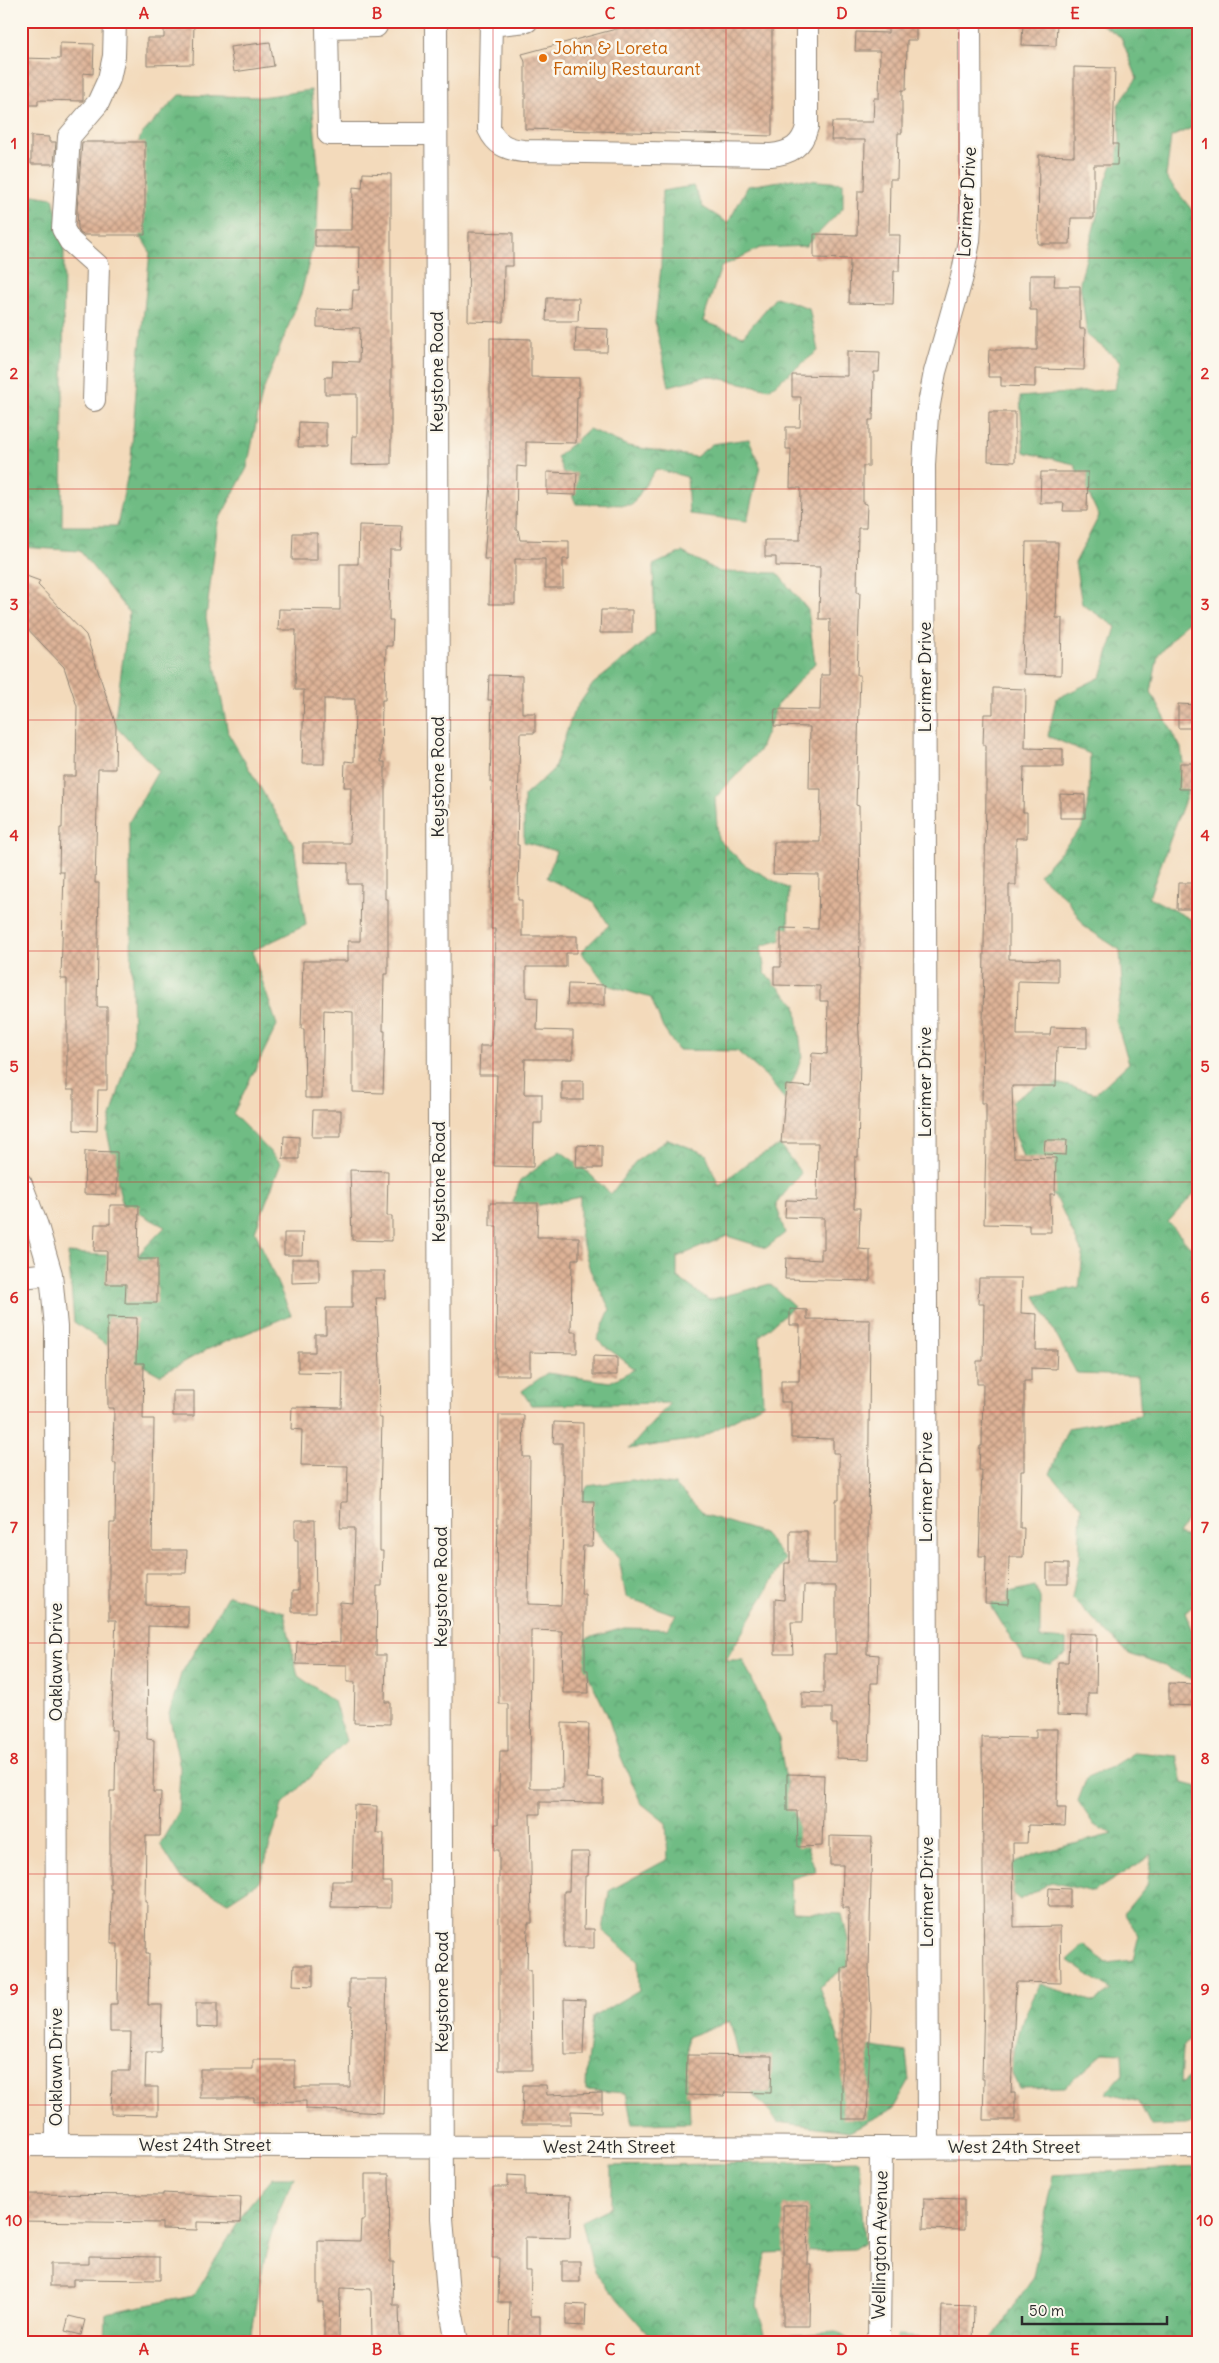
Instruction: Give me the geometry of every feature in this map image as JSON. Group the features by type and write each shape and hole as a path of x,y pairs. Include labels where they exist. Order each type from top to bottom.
{"street":[{"path":"94,400 98,266 70,241 63,229 69,137 98,103 109,79 114,56 115,21"},
{"path":"376,21 376,26 327,27 329,134 436,134"},
{"name":"Keystone Road","path":"436,21 442,2218 448,2294 458,2342"},
{"path":"527,21 491,23 489,129 497,142 504,147 522,151 771,155 789,152 801,142 804,136 806,127 807,21"},
{"name":"Lorimer Drive","path":"928,2147 924,465 927,415 935,372 962,277 969,241 971,208 970,21"},
{"name":"Oaklawn Drive","path":"21,1184 38,1226 51,1274 56,1327 56,2144"},
{"path":"21,1277 51,1274"},
{"name":"West 24th Street","path":"21,2144 881,2148 1198,2146"},
{"name":"Wellington Avenue","path":"879,2342 881,2148"}],"green space":[{"path":"1096,21 1198,21 1198,125 1171,137 1166,177 1198,218 1198,614 1185,624 1158,655 1151,692 1181,748 1187,794 1149,897 1198,923 1198,1189 1168,1222 1198,1255 1198,1336 1193,1402 1198,1427 1198,1503 1178,1534 1198,1540 1198,1601 1185,1613 1198,1643 1198,1683 1164,1666 1129,1654 1072,1598 1079,1558 1081,1506 1050,1474 1068,1428 1141,1415 1138,1376 1077,1374 1035,1296 1079,1287 1083,1255 1058,1201 1025,1163 1005,1106 1045,1080 1096,1093 1129,1063 1116,1021 1122,985 1120,950 1085,927 1067,899 1039,875 1082,828 1089,799 1090,754 1048,736 1056,699 1101,677 1116,627 1082,604 1075,563 1099,516 1074,464 1024,452 1020,397 1115,389 1120,361 1087,335 1080,282 1105,184 1120,143 1118,105 1137,78 1121,37"},
{"path":"311,90 319,176 317,228 302,291 262,394 247,468 218,522 206,618 228,733 294,845 306,925 252,951 277,1025 233,1114 281,1163 255,1231 291,1315 206,1350 160,1375 111,1348 74,1322 68,1253 136,1257 165,1227 122,1204 107,1131 133,1042 129,822 158,771 114,725 129,613 80,551 21,547 21,193 53,198 64,242 62,526 117,526 131,459 137,377 150,252 119,200 141,135 179,95 261,97"},
{"path":"793,179 843,183 843,208 806,246 760,248 721,267 703,321 743,336 776,297 809,308 818,351 769,389 708,376 669,386 655,322 661,267 662,191 693,186 703,207 728,223 748,186"},
{"path":"589,429 628,446 696,457 712,444 749,439 760,466 747,521 689,514 687,477 656,469 632,505 576,504 557,457"},
{"path":"682,552 720,572 777,573 808,610 815,663 778,704 759,751 715,798 718,839 745,865 789,889 788,938 761,946 765,973 796,1005 802,1057 785,1100 766,1076 737,1051 678,1050 663,1028 651,998 607,985 581,952 609,925 593,901 547,878 556,851 524,842 524,796 554,769 573,713 593,684 655,632 653,565"},
{"path":"668,1139 706,1154 719,1186 747,1163 780,1145 801,1173 776,1204 785,1233 766,1248 727,1236 677,1257 677,1277 709,1300 770,1284 794,1306 760,1336 763,1404 698,1439 629,1449 670,1403 531,1405 522,1391 547,1373 610,1382 635,1369 597,1340 610,1309 590,1270 580,1234 580,1197 510,1211 520,1181 560,1151 582,1167 611,1194 635,1162"},
{"path":"631,1480 675,1485 705,1515 763,1533 785,1559 726,1660 743,1660 779,1739 789,1800 816,1871 790,1879 793,1912 842,1914 853,1962 819,1987 840,2042 906,2052 909,2081 893,2109 849,2131 778,2122 746,2086 730,2021 687,2037 690,2123 632,2124 626,2093 586,2090 587,2062 593,2017 639,1990 638,1960 603,1931 609,1891 668,1859 666,1823 641,1803 621,1757 607,1714 581,1660 585,1639 624,1628 667,1629 676,1615 626,1597 619,1559 574,1506 588,1486"},
{"path":"1035,1586 1040,1598 1040,1638 1066,1640 1066,1654 1050,1664 1024,1659 991,1606 1001,1594"},
{"path":"228,1595 284,1612 298,1676 334,1701 346,1741 282,1805 259,1882 228,1902 182,1879 160,1844 178,1813 180,1768 169,1714 181,1674"},
{"path":"1135,1752 1177,1756 1183,1783 1198,1787 1198,2027 1182,2049 1180,2084 1198,2070 1198,2121 1186,2125 1151,2126 1139,2102 1106,2093 1123,2074 1122,2053 1104,2052 1065,2087 1019,2088 1009,2068 1023,2019 1040,1984 1094,2002 1111,1990 1067,1960 1084,1945 1106,1963 1133,1960 1139,1936 1124,1913 1147,1885 1152,1855 1093,1892 1052,1882 1020,1900 1006,1888 1006,1867 1035,1854 1113,1834 1094,1825 1078,1801 1087,1777 1111,1767"},
{"path":"859,2161 864,2242 854,2249 766,2253 757,2305 766,2337 837,2332 853,2342 655,2342 594,2272 582,2221 611,2207 611,2166"},
{"path":"1198,2167 1198,2312 1193,2323 1198,2342 990,2342 1033,2277 1053,2175"},
{"path":"273,2177 295,2177 278,2214 266,2253 254,2312 251,2342 105,2342 106,2313 193,2296 249,2205"},
{"path":"897,2336 990,2342 897,2342"}],"building":[{"path":"646,21 772,21 772,136 525,129 525,62 522,54"},
{"path":"888,21 916,21 916,40 907,40 906,90 902,90 902,133 898,133 897,179 890,179 889,235 900,235 899,271 894,271 893,304 849,303 850,259 814,258 814,234 857,235 858,191 864,191 865,140 831,140 832,122 873,122 874,98 879,98 880,51 855,51 856,32 888,33"},
{"path":"1023,21 1057,21 1056,46 1022,45"},
{"path":"164,23 194,23 193,64 147,65 147,38 164,38"},
{"path":"270,42 274,66 234,72 230,47"},
{"path":"60,43 94,44 93,74 83,73 83,101 38,100 38,105 23,105 21,58 60,59"},
{"path":"1074,67 1115,68 1113,144 1118,144 1117,165 1094,165 1094,218 1071,218 1070,244 1038,244 1039,155 1074,156"},
{"path":"31,136 49,137 49,142 56,142 54,164 31,164"},
{"path":"82,142 145,142 145,235 83,235 80,233 77,210"},
{"path":"363,173 391,174 391,464 351,465 352,436 357,436 357,394 325,394 325,377 332,377 333,361 359,362 360,328 317,327 317,309 352,310 353,290 359,290 360,247 315,247 315,230 352,230 353,187 362,188"},
{"path":"469,232 513,233 513,266 504,266 503,322 468,321"},
{"path":"1030,275 1055,275 1054,286 1080,286 1080,329 1085,329 1084,370 1035,369 1035,387 1001,386 1001,377 988,377 989,350 1037,350 1037,310 1030,310"},
{"path":"547,298 579,298 578,321 546,321"},
{"path":"576,328 608,329 607,352 575,352"},
{"path":"490,338 531,339 531,377 579,378 576,443 526,442 526,467 517,466 516,530 518,530 520,540 569,541 569,559 563,559 563,588 545,588 545,559 515,559 515,604 489,604 490,559 484,559 490,483"},
{"path":"847,351 880,352 879,372 874,372 873,420 869,420 869,466 863,466 863,503 867,504 866,528 858,528 857,592 860,592 857,675 860,675 856,805 859,806 860,936 858,1015 860,1054 858,1157 855,1157 854,1208 860,1208 859,1249 870,1250 870,1281 785,1279 786,1258 821,1260 821,1249 824,1249 824,1218 785,1217 786,1200 817,1201 818,1143 781,1143 786,1085 811,1087 812,1053 827,1054 828,1001 820,1001 820,986 774,985 774,967 781,967 781,928 818,929 819,875 773,874 774,842 820,842 821,789 809,789 810,727 774,726 775,709 820,710 821,675 829,675 830,619 819,619 820,567 776,566 776,557 765,557 765,540 800,540 801,488 790,488 791,449 786,449 786,427 800,427 801,397 792,397 792,375 847,376"},
{"path":"989,412 1015,412 1015,462 988,461"},
{"path":"299,422 326,423 326,447 298,447"},
{"path":"547,472 577,473 576,495 547,494"},
{"path":"1041,472 1088,472 1087,511 1063,511 1064,503 1040,503"},
{"path":"359,525 402,526 401,550 390,550 389,620 393,620 392,646 386,646 385,700 382,700 381,762 385,762 385,899 388,899 388,974 384,974 383,1093 353,1092 353,1012 324,1010 322,1098 305,1098 304,1029 301,1029 303,961 348,961 348,941 360,941 361,884 348,884 348,863 303,862 303,843 350,843 351,787 344,787 345,761 354,762 355,699 324,699 324,764 302,764 304,690 295,690 296,630 278,630 279,609 340,610 340,564 358,564"},
{"path":"293,533 317,533 317,560 292,560"},
{"path":"1026,542 1058,542 1056,618 1062,618 1061,675 1023,674"},
{"path":"21,574 40,581 38,585 86,635 116,725 115,769 98,769 95,883 99,883 97,1007 107,1007 107,1090 98,1090 97,1131 74,1130 74,1090 67,1090 67,979 61,979 64,872 59,872 63,776 76,776 77,706 64,667 21,622"},
{"path":"601,610 632,610 632,633 600,633"},
{"path":"489,675 522,676 522,713 535,713 535,733 520,733 517,845 519,845 518,900 522,900 522,936 577,936 577,953 566,953 566,967 526,967 526,997 538,998 537,1030 573,1031 573,1059 525,1059 524,1094 542,1094 542,1123 534,1123 533,1167 494,1166 497,1075 479,1075 480,1046 491,1046 494,997 495,929 491,929 492,782 490,782 492,700 488,700"},
{"path":"993,688 1026,689 1025,748 1063,749 1063,767 1024,767 1023,812 1027,812 1027,838 1016,838 1016,885 1009,885 1009,959 1058,960 1058,982 1018,981 1017,1035 1050,1035 1051,1027 1087,1028 1087,1048 1057,1047 1056,1086 1012,1086 1014,1157 1056,1158 1055,1194 1050,1194 1051,1232 1029,1232 1029,1225 984,1224 986,1103 982,1103 986,745 983,745 984,714 993,714"},
{"path":"1178,704 1198,705 1198,728 1178,728"},
{"path":"1180,763 1198,763 1198,789 1179,789"},
{"path":"1060,794 1085,795 1085,818 1060,818"},
{"path":"1178,883 1198,883 1198,909 1177,909"},
{"path":"568,984 605,985 605,1005 567,1005"},
{"path":"562,1081 583,1081 583,1100 562,1100"},
{"path":"313,1110 341,1110 341,1137 312,1137"},
{"path":"284,1136 299,1137 299,1159 283,1159"},
{"path":"1045,1140 1067,1140 1066,1155 1044,1154"},
{"path":"577,1145 602,1146 602,1168 576,1168"},
{"path":"85,1151 117,1152 117,1195 84,1194"},
{"path":"350,1170 388,1171 387,1216 392,1216 392,1241 352,1240"},
{"path":"490,1203 538,1203 537,1237 579,1237 579,1259 572,1259 571,1332 577,1332 577,1353 530,1352 530,1375 496,1375 497,1226 490,1226"},
{"path":"110,1205 139,1205 138,1259 157,1259 157,1303 125,1303 126,1284 106,1284 107,1251 94,1251 95,1224 110,1224"},
{"path":"284,1233 303,1233 302,1255 284,1255"},
{"path":"292,1259 319,1259 319,1282 292,1283"},
{"path":"352,1271 385,1271 385,1298 376,1298 380,1363 379,1418 382,1418 380,1551 383,1551 382,1586 377,1586 376,1655 386,1655 385,1702 390,1702 390,1724 354,1723 355,1682 347,1682 347,1665 296,1664 297,1642 340,1643 340,1602 353,1603 355,1528 340,1528 341,1502 347,1502 348,1466 301,1465 302,1430 291,1429 292,1407 342,1408 343,1373 298,1372 298,1352 315,1352 315,1334 326,1334 326,1308 352,1308"},
{"path":"979,1278 1022,1278 1021,1313 1037,1314 1036,1350 1057,1350 1056,1369 1031,1368 1031,1381 1024,1381 1024,1471 1021,1471 1020,1528 1024,1528 1023,1557 1009,1557 1008,1604 985,1603 986,1556 979,1556 982,1470 979,1470 980,1446 982,1446 983,1384 977,1384 977,1361 983,1361 984,1304 978,1304"},
{"path":"790,1309 807,1310 807,1319 870,1320 867,1654 879,1655 878,1683 871,1683 869,1759 837,1758 837,1724 832,1724 832,1708 802,1708 802,1692 824,1693 824,1654 836,1654 836,1586 804,1586 803,1622 791,1622 793,1654 775,1654 775,1599 784,1600 785,1563 790,1563 790,1531 807,1531 807,1563 836,1564 836,1500 839,1500 839,1453 833,1453 833,1439 791,1438 791,1402 781,1402 781,1381 799,1381 800,1325 790,1325"},
{"path":"107,1317 137,1318 136,1363 144,1363 143,1419 154,1419 152,1550 187,1550 186,1573 146,1573 146,1605 188,1606 188,1627 148,1626 147,1739 154,1740 153,1792 161,1792 160,1836 146,1836 146,1953 149,1953 148,2005 162,2005 161,2052 146,2052 145,2087 158,2087 158,2115 111,2114 112,2071 130,2071 131,2032 110,2032 110,2004 117,2004 118,1944 111,1944 112,1889 110,1889 110,1791 115,1791 116,1730 111,1730 116,1620 109,1620 109,1567 110,1523 115,1523 116,1463 113,1463 114,1408 108,1408"},
{"path":"593,1356 617,1357 617,1375 593,1375"},
{"path":"173,1391 194,1391 194,1416 173,1416"},
{"path":"499,1415 524,1415 523,1457 530,1457 528,1604 561,1605 564,1473 562,1473 562,1443 553,1443 554,1422 583,1423 583,1501 594,1501 592,1546 583,1546 581,1594 585,1594 585,1670 588,1670 589,1693 563,1693 562,1631 531,1630 530,1788 563,1788 562,1723 589,1724 587,1778 603,1779 603,1803 540,1802 540,1814 530,1814 532,1923 528,1923 527,1970 531,1970 532,2070 499,2070 499,1850 494,1850 495,1824 498,1824 500,1751 508,1751 508,1704 499,1704 497,1593"},
{"path":"295,1520 315,1520 316,1612 292,1612 292,1591 298,1591 298,1540 295,1540"},
{"path":"1047,1563 1068,1564 1068,1584 1047,1584"},
{"path":"1069,1633 1097,1634 1096,1693 1088,1693 1088,1716 1057,1715 1058,1662 1068,1662"},
{"path":"1169,1683 1198,1684 1198,1706 1169,1705"},
{"path":"1036,1729 1058,1729 1057,1808 1066,1808 1065,1826 1028,1825 1027,1843 1013,1843 1014,1927 1060,1926 1061,1983 1016,1982 1011,2093 1015,2093 1015,2120 983,2120 982,1737 1036,1738"},
{"path":"787,1774 824,1775 822,1846 798,1847 797,1811 787,1811"},
{"path":"354,1805 377,1806 376,1833 384,1833 383,1882 391,1882 391,1908 331,1907 332,1881 352,1881"},
{"path":"830,1836 872,1837 869,1968 871,2011 867,2119 842,2119 842,1968 848,1968 849,1908 842,1908 843,1865 830,1865"},
{"path":"570,1852 589,1852 588,1876 585,1876 584,1929 594,1929 594,1948 564,1948 564,1891 569,1891"},
{"path":"1049,1888 1070,1889 1070,1907 1048,1907"},
{"path":"294,1965 313,1965 313,1986 293,1985"},
{"path":"349,1979 387,1979 383,2113 306,2109 306,2101 254,2102 254,2098 200,2098 200,2069 253,2069 253,2060 295,2060 295,2087 350,2087 352,2006 349,2006"},
{"path":"564,1999 585,2000 583,2055 565,2055"},
{"path":"196,2003 217,2003 217,2028 196,2027"},
{"path":"687,2055 772,2056 771,2093 725,2092 724,2096 686,2095"},
{"path":"523,2085 546,2085 547,2095 602,2093 602,2112 571,2111 571,2124 522,2124"},
{"path":"365,2174 389,2174 390,2262 394,2262 393,2305 399,2305 400,2339 372,2340 371,2289 340,2288 339,2342 324,2342 324,2302 318,2302 318,2240 360,2241 361,2220 365,2220"},
{"path":"508,2175 525,2176 525,2195 571,2196 570,2238 525,2237 525,2271 531,2271 530,2316 540,2316 540,2342 509,2342 510,2302 498,2302 499,2258 492,2258 493,2187 508,2187"},
{"path":"163,2193 241,2197 240,2223 197,2222 197,2230 162,2229 162,2223 21,2221 21,2194 163,2195"},
{"path":"924,2198 964,2199 964,2230 923,2229"},
{"path":"783,2205 808,2205 807,2264 811,2264 810,2326 783,2326"},
{"path":"89,2256 160,2257 160,2280 73,2279 73,2286 50,2286 50,2264 89,2264"},
{"path":"562,2261 580,2261 580,2282 562,2282"},
{"path":"566,2304 586,2305 585,2326 566,2325"},
{"path":"942,2305 974,2306 973,2342 941,2342"},
{"path":"69,2316 85,2320 81,2335 65,2331"}],"place":[{"name":"John & Loreta Family Restaurant","path":"543,58"}]}
